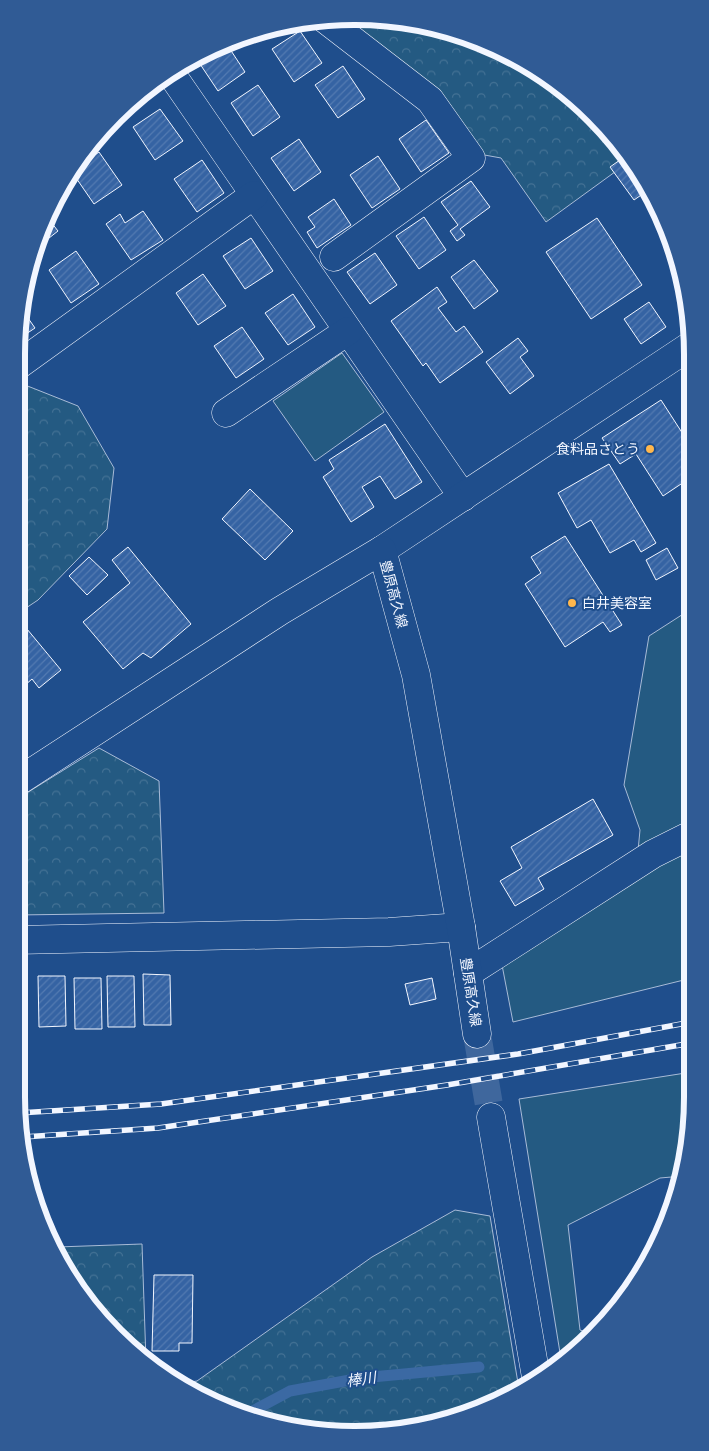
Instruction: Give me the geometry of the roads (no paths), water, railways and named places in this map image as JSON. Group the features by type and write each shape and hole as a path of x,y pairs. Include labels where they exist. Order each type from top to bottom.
{"main road":[{"path":"334,26 430,100 471,158 334,257"},
{"path":"175,79 463,497"},
{"path":"25,360 254,195"},
{"path":"226,413 348,331"},
{"path":"382,550 684,350"},
{"name":"豊原高久線","path":"25,776 280,611 382,550 416,675 461,927 477,1034"},
{"path":"468,973 653,854 684,838"},
{"path":"25,940 390,932 461,927"},
{"path":"491,1117 535,1372"}],"waterway":[{"name":"棒川","path":"254,1410 290,1391 361,1378 479,1367"}],"tunnel":[{"path":"477,1034 491,1117"}],"railway":[{"path":"26,1113 161,1104 518,1054 684,1023"},
{"path":"28,1137 158,1128 447,1085 684,1044"}],"place":[{"name":"食料品さとう","path":"650,449"},
{"name":"白井美容室","path":"572,603"}]}
